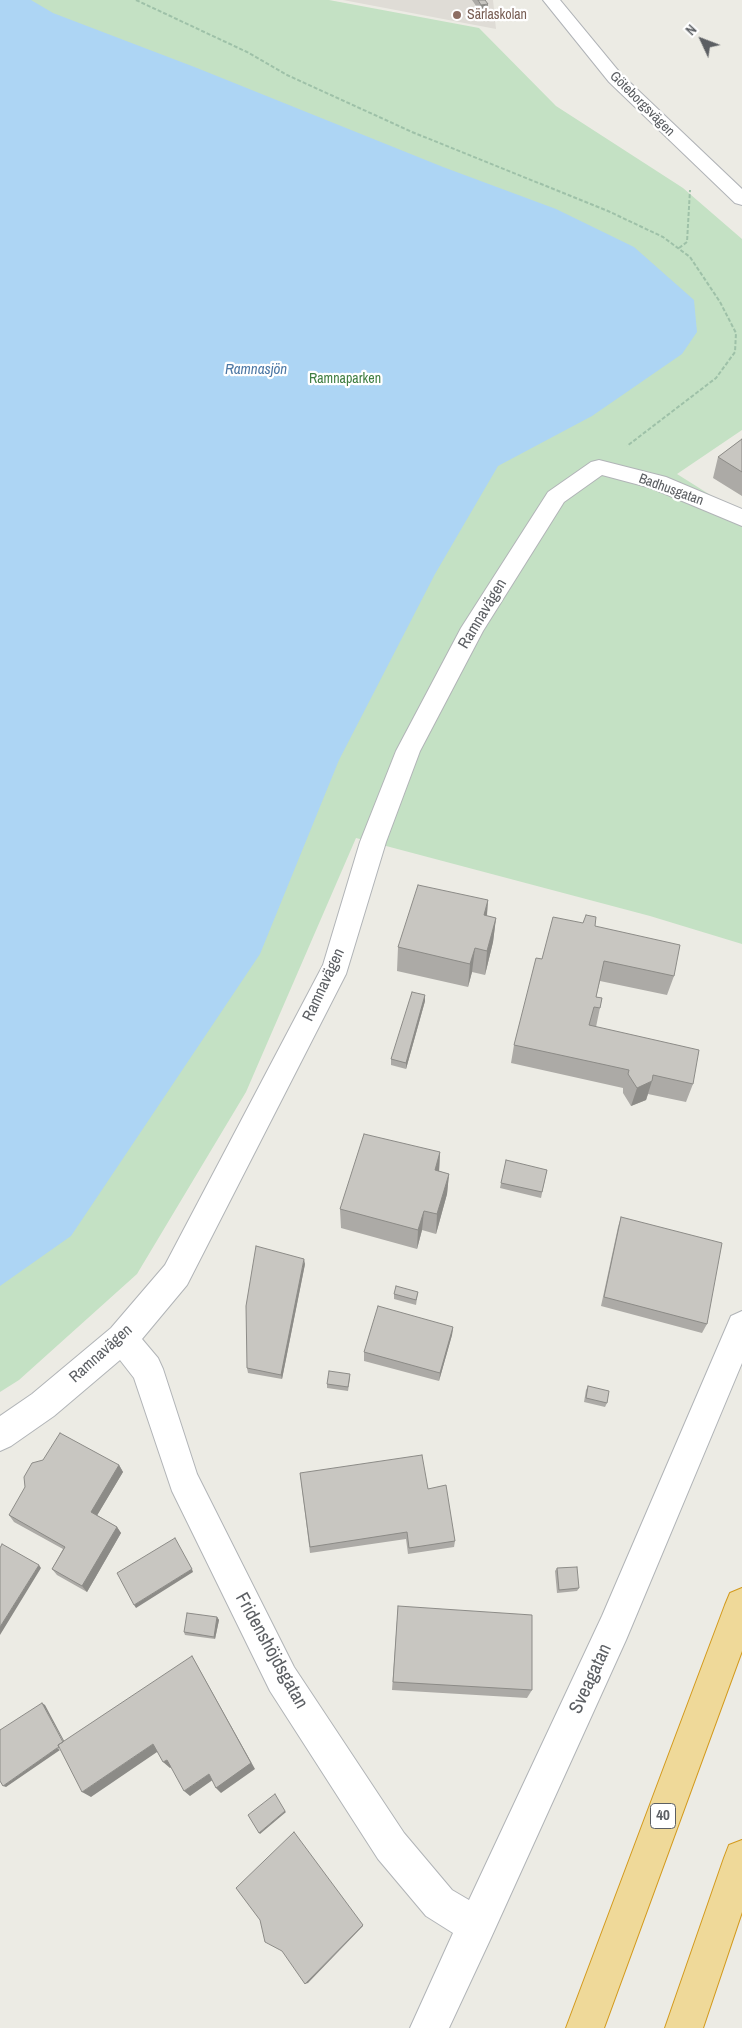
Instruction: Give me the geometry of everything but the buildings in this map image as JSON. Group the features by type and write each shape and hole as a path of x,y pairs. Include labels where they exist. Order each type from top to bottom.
{"highway":[{"name":"40","path":"585,2028 742,1605"},
{"path":"684,2028 742,1858"}],"street":[{"name":"Göteborgsvägen","path":"550,0 615,78 742,200"},
{"name":"Badhusgatan","path":"599,467 658,482 742,518"},
{"name":"Ramnavägen","path":"0,1435 43,1404 122,1339 176,1275 336,966 373,842 408,752 473,628 556,497 599,467"},
{"name":"Sveagatan","path":"429,2028 614,1628 742,1326"},
{"name":"Fridenshöjdsgatan","path":"122,1339 147,1368 182,1480 282,1679 391,1846 439,1903 477,1927"}],"path":[{"path":"136,0 247,52 287,75 412,132 608,211 663,237 690,257 720,302 736,333 735,352 716,378 599,467"},
{"path":"679,248 687,242 691,202 688,183"}],"shaded area":[{"name":"Särlaskolan","path":"343,0 493,0 496,29"}],"green space":[{"name":"Ramnasjön","path":"0,0 329,0 479,28 556,106 683,188 742,239 742,430 677,474 742,515 742,944 650,916 356,838 246,1092 137,1274 19,1380 0,1392"}],"water":[{"name":"Ramnasjön","path":"0,0 31,0 53,13 197,68 443,167 556,209 634,247 694,300 697,332 682,354 592,416 498,466 435,574 339,760 260,954 71,1236 0,1286"}],"place":[{"name":"Särlaskolan","path":"457,15"}],"park label":[{"name":"Ramnaparken","path":"345,379"}]}
